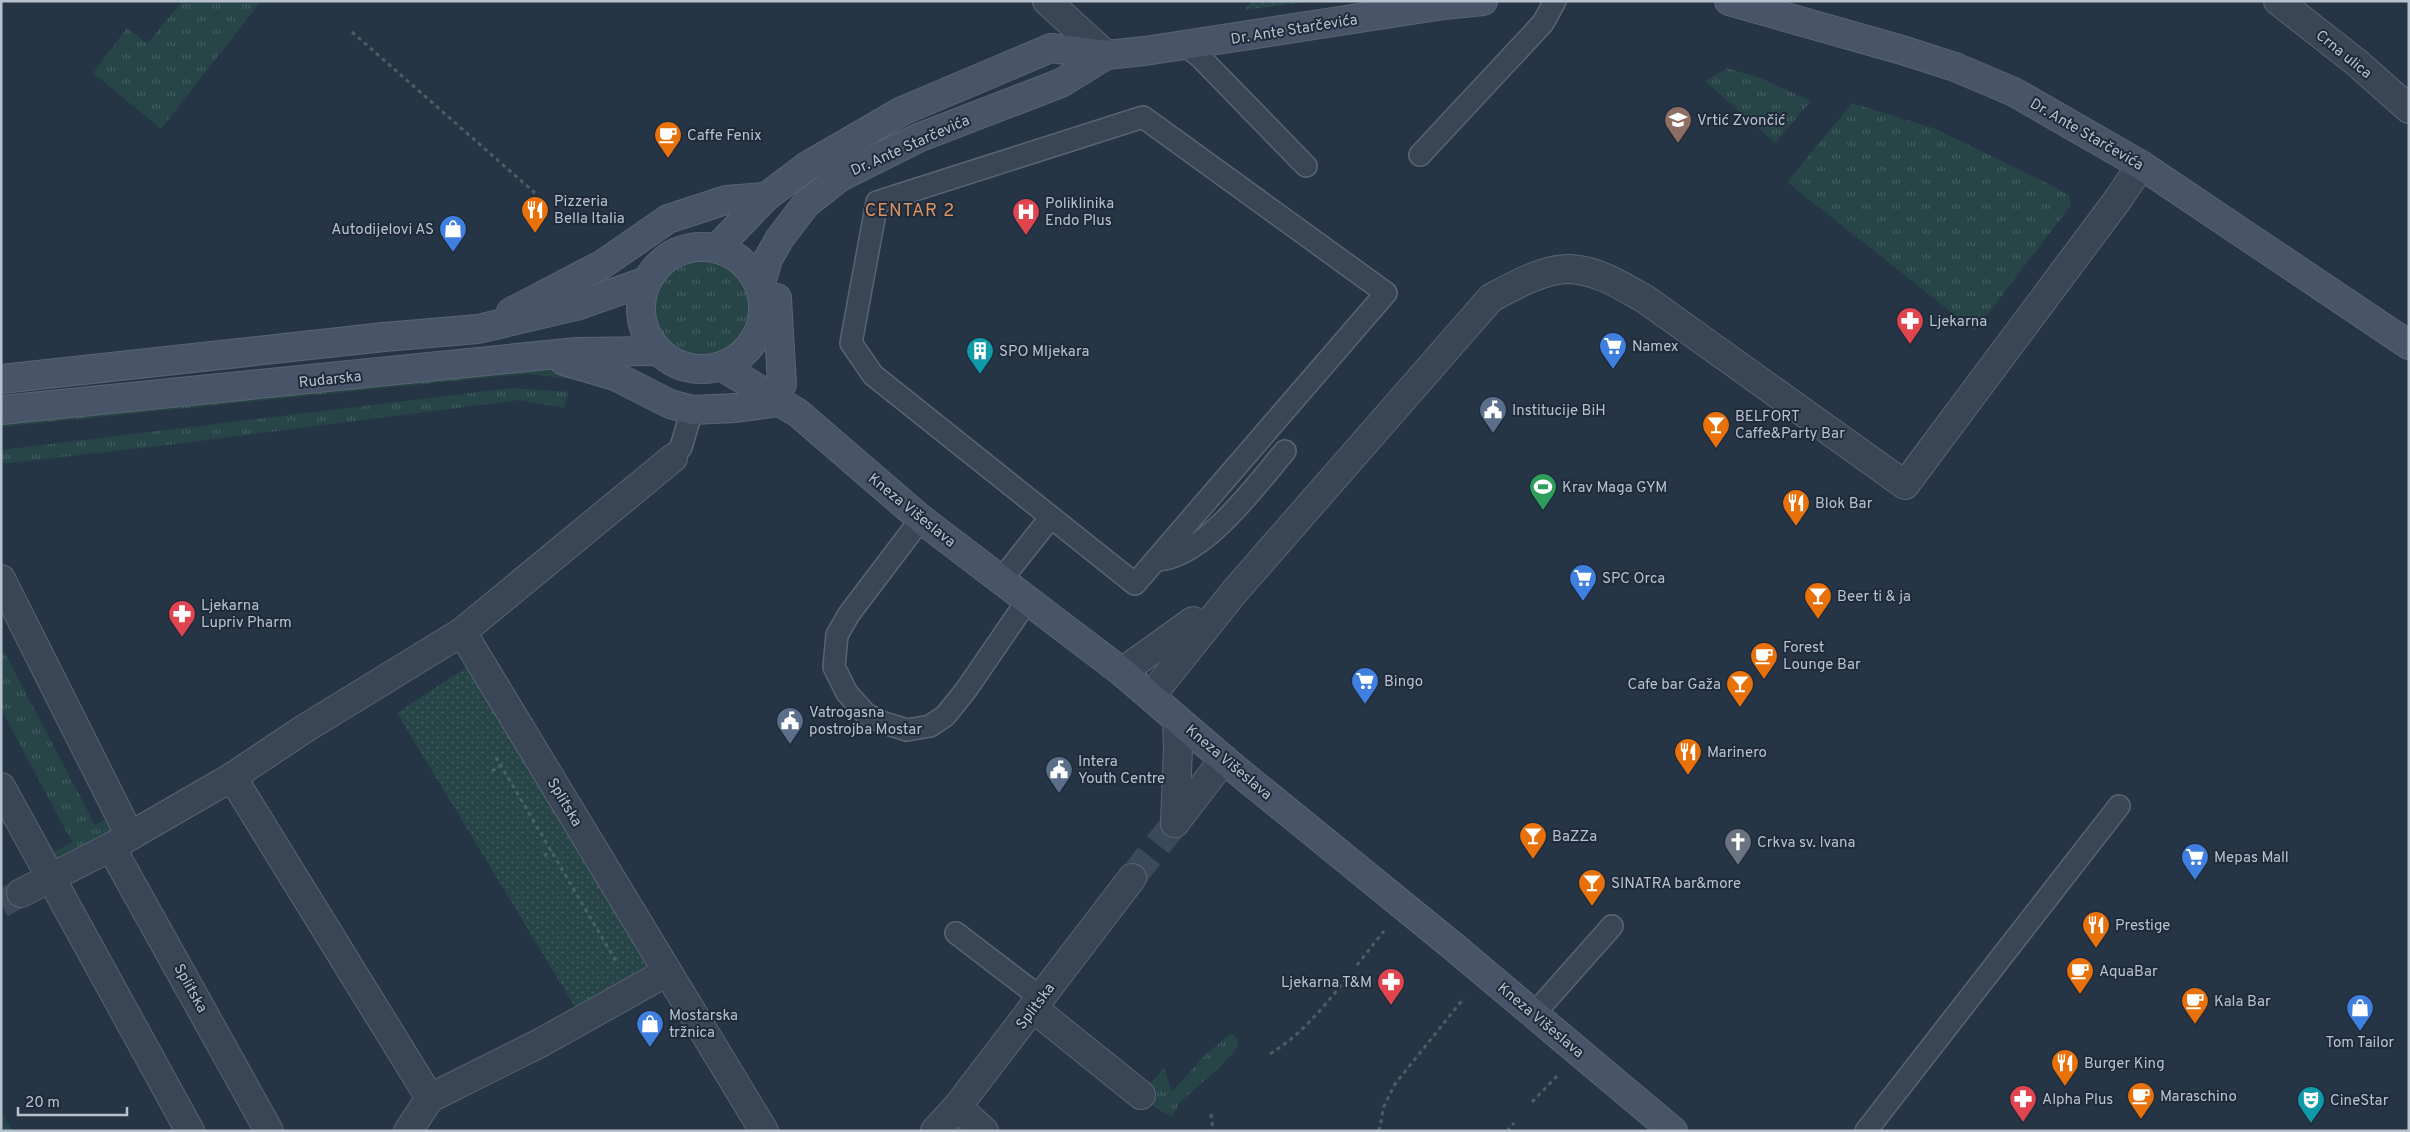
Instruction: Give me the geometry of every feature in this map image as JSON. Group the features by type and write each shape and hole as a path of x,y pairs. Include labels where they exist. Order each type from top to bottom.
{"main road":[{"name":"Dr. Ante Starčevića","path":"717,248 766,197 833,150 902,111 1051,48 1106,55 1185,45 1444,5 1483,1"},
{"name":"Dr. Ante Starčevića","path":"1729,1 1956,67 2014,92 2142,165 2409,345"},
{"name":"Dr. Ante Starčevića","path":"760,286 768,259 780,238 806,204 840,177 918,138 1061,83 1106,55"},
{"path":"478,329 603,264 668,219 726,200 766,197"},
{"path":"548,356 615,376 670,404 692,410 736,408 786,399 777,309 780,238"},
{"path":"700,246 717,248 731,253 744,262 753,273 760,286 763,316 759,331 750,346 737,358 721,366 694,369 669,360 659,352 649,339 643,326 640,310 647,281 656,267 669,256 684,249 700,246"},
{"path":"1,379 384,337 478,329 576,306 647,281"},
{"name":"Kneza Višeslava","path":"759,331 786,399"},
{"name":"Rudarska","path":"1,410 577,352 659,352"},
{"name":"Kneza Višeslava","path":"721,366 786,399 921,520 1122,672 1224,759 1485,973 1534,1014 1658,1126"}],"street":[{"path":"1047,1 1106,55"},
{"name":"Crna ulica","path":"2278,1 2356,62 2409,110"},
{"path":"1151,696 1234,591 1491,298 1527,278 1570,269 1606,277 1645,299 1905,485 2114,206 2142,165"},
{"path":"21,893 121,841 232,777 304,729 462,632 672,458"},
{"name":"Splitska","path":"1,579 121,841 269,1131"},
{"path":"1122,672 1193,621 1204,630"},
{"name":"Splitska","path":"462,632 764,1131"},
{"path":"1176,718 1178,748 1175,823 1224,759"},
{"path":"232,777 430,1098"},
{"path":"1,787 190,1131"},
{"name":"Splitska","path":"935,1131 957,1107 1132,878"},
{"path":"408,1131 430,1098 542,1042 667,972"},
{"path":"1037,1003 1141,1095"},
{"path":"957,1107 984,1131"}],"lane":[{"path":"1420,155 1543,23 1555,1"},
{"path":"1185,45 1200,57 1306,166"},
{"path":"1143,117 1386,294 1135,584 1051,517 874,376 851,343 877,202 1143,117"},
{"path":"672,458 682,447 692,410"},
{"path":"1156,560 1174,558 1208,535 1249,494 1285,452"},
{"path":"1001,580 1051,517"},
{"path":"921,520 849,614 837,635 834,667 847,693 866,714 884,723 908,730 930,726 945,716 966,690 1027,601"},
{"path":"1866,1131 2119,806"},
{"path":"1534,1014 1612,926"},
{"path":"956,933 1037,1003"},
{"path":"1878,1131 1895,1110"}],"path":[{"path":"352,32 535,193"},
{"path":"491,748 633,991"},
{"path":"492,771 501,765"},
{"path":"544,856 551,850"},
{"path":"1357,965 1385,930"},
{"path":"1379,1131 1384,1106 1394,1084 1485,973"},
{"path":"1270,1054 1293,1040 1346,979"},
{"path":"1532,1102 1564,1069"},
{"path":"1211,1114 1214,1131"},
{"path":"1507,1131 1514,1123"}],"green space":[{"path":"182,1 261,1 161,129 93,73 127,28 147,44"},
{"path":"1252,1 1314,1 1245,10"},
{"path":"1727,68 1763,79 1811,101 1775,143 1705,81"},
{"path":"1852,103 1936,129 2053,186 2069,196 2071,205 1975,331 1787,182"},
{"path":"702,250 724,254 743,267 756,286 760,308 756,330 743,349 724,362 702,366 680,362 661,349 648,330 644,308 648,286 661,267 680,254"},
{"path":"543,361 571,368 570,379 528,374 504,376 1,427 1,416"},
{"path":"512,388 569,392 564,408 519,400 160,446 1,464 1,450"},
{"path":"1,646 95,825 115,814 124,831 54,860 50,854 72,842 1,709"},
{"path":"479,659 667,972 581,1017 397,713"},
{"path":"1231,1034 1239,1039 1237,1048 1221,1066 1179,1103 1172,1117 1159,1110 1141,1095 1164,1068 1172,1092 1207,1053"},
{"path":"1,1111 12,1131 1,1131"}],"tunnel":[{"path":"1132,878 1175,823"},
{"path":"1,904 21,893"}],"place":[{"name":"Vrtić Zvončić","path":"1678,144"},
{"name":"Caffe Fenix","path":"668,159"},
{"name":"Pizzeria Bella Italia","path":"535,234"},
{"name":"Poliklinika Endo Plus","path":"1026,236"},
{"name":"Autodijelovi AS","path":"453,253"},
{"name":"Ljekarna","path":"1910,345"},
{"name":"Namex","path":"1613,370"},
{"name":"SPO Mljekara","path":"980,375"},
{"name":"Institucije BiH","path":"1493,434"},
{"name":"BELFORT Caffe&Party Bar","path":"1716,449"},
{"name":"Krav Maga GYM","path":"1543,511"},
{"name":"Blok Bar","path":"1796,527"},
{"name":"SPC Orca","path":"1583,602"},
{"name":"Beer ti & ja","path":"1818,620"},
{"name":"Ljekarna Lupriv Pharm","path":"182,638"},
{"name":"Forest Lounge Bar","path":"1764,680"},
{"name":"Bingo","path":"1365,705"},
{"name":"Cafe bar Gaža","path":"1740,708"},
{"name":"Vatrogasna postrojba Mostar","path":"790,745"},
{"name":"Marinero","path":"1688,776"},
{"name":"Intera Youth Centre","path":"1059,794"},
{"name":"BaZZa","path":"1533,860"},
{"name":"Crkva sv. Ivana","path":"1738,866"},
{"name":"Mepas Mall","path":"2195,881"},
{"name":"SINATRA bar&more","path":"1592,907"},
{"name":"Prestige","path":"2096,949"},
{"name":"AquaBar","path":"2080,995"},
{"name":"Ljekarna T&M","path":"1391,1006"},
{"name":"Kala Bar","path":"2195,1025"},
{"name":"Tom Tailor","path":"2360,1032"},
{"name":"Mostarska tržnica","path":"650,1048"},
{"name":"Burger King","path":"2065,1087"},
{"name":"Maraschino","path":"2141,1120"},
{"name":"Alpha Plus","path":"2023,1123"},
{"name":"CineStar","path":"2311,1124"}],"district":[{"name":"CENTAR 2","path":"910,210"}]}
